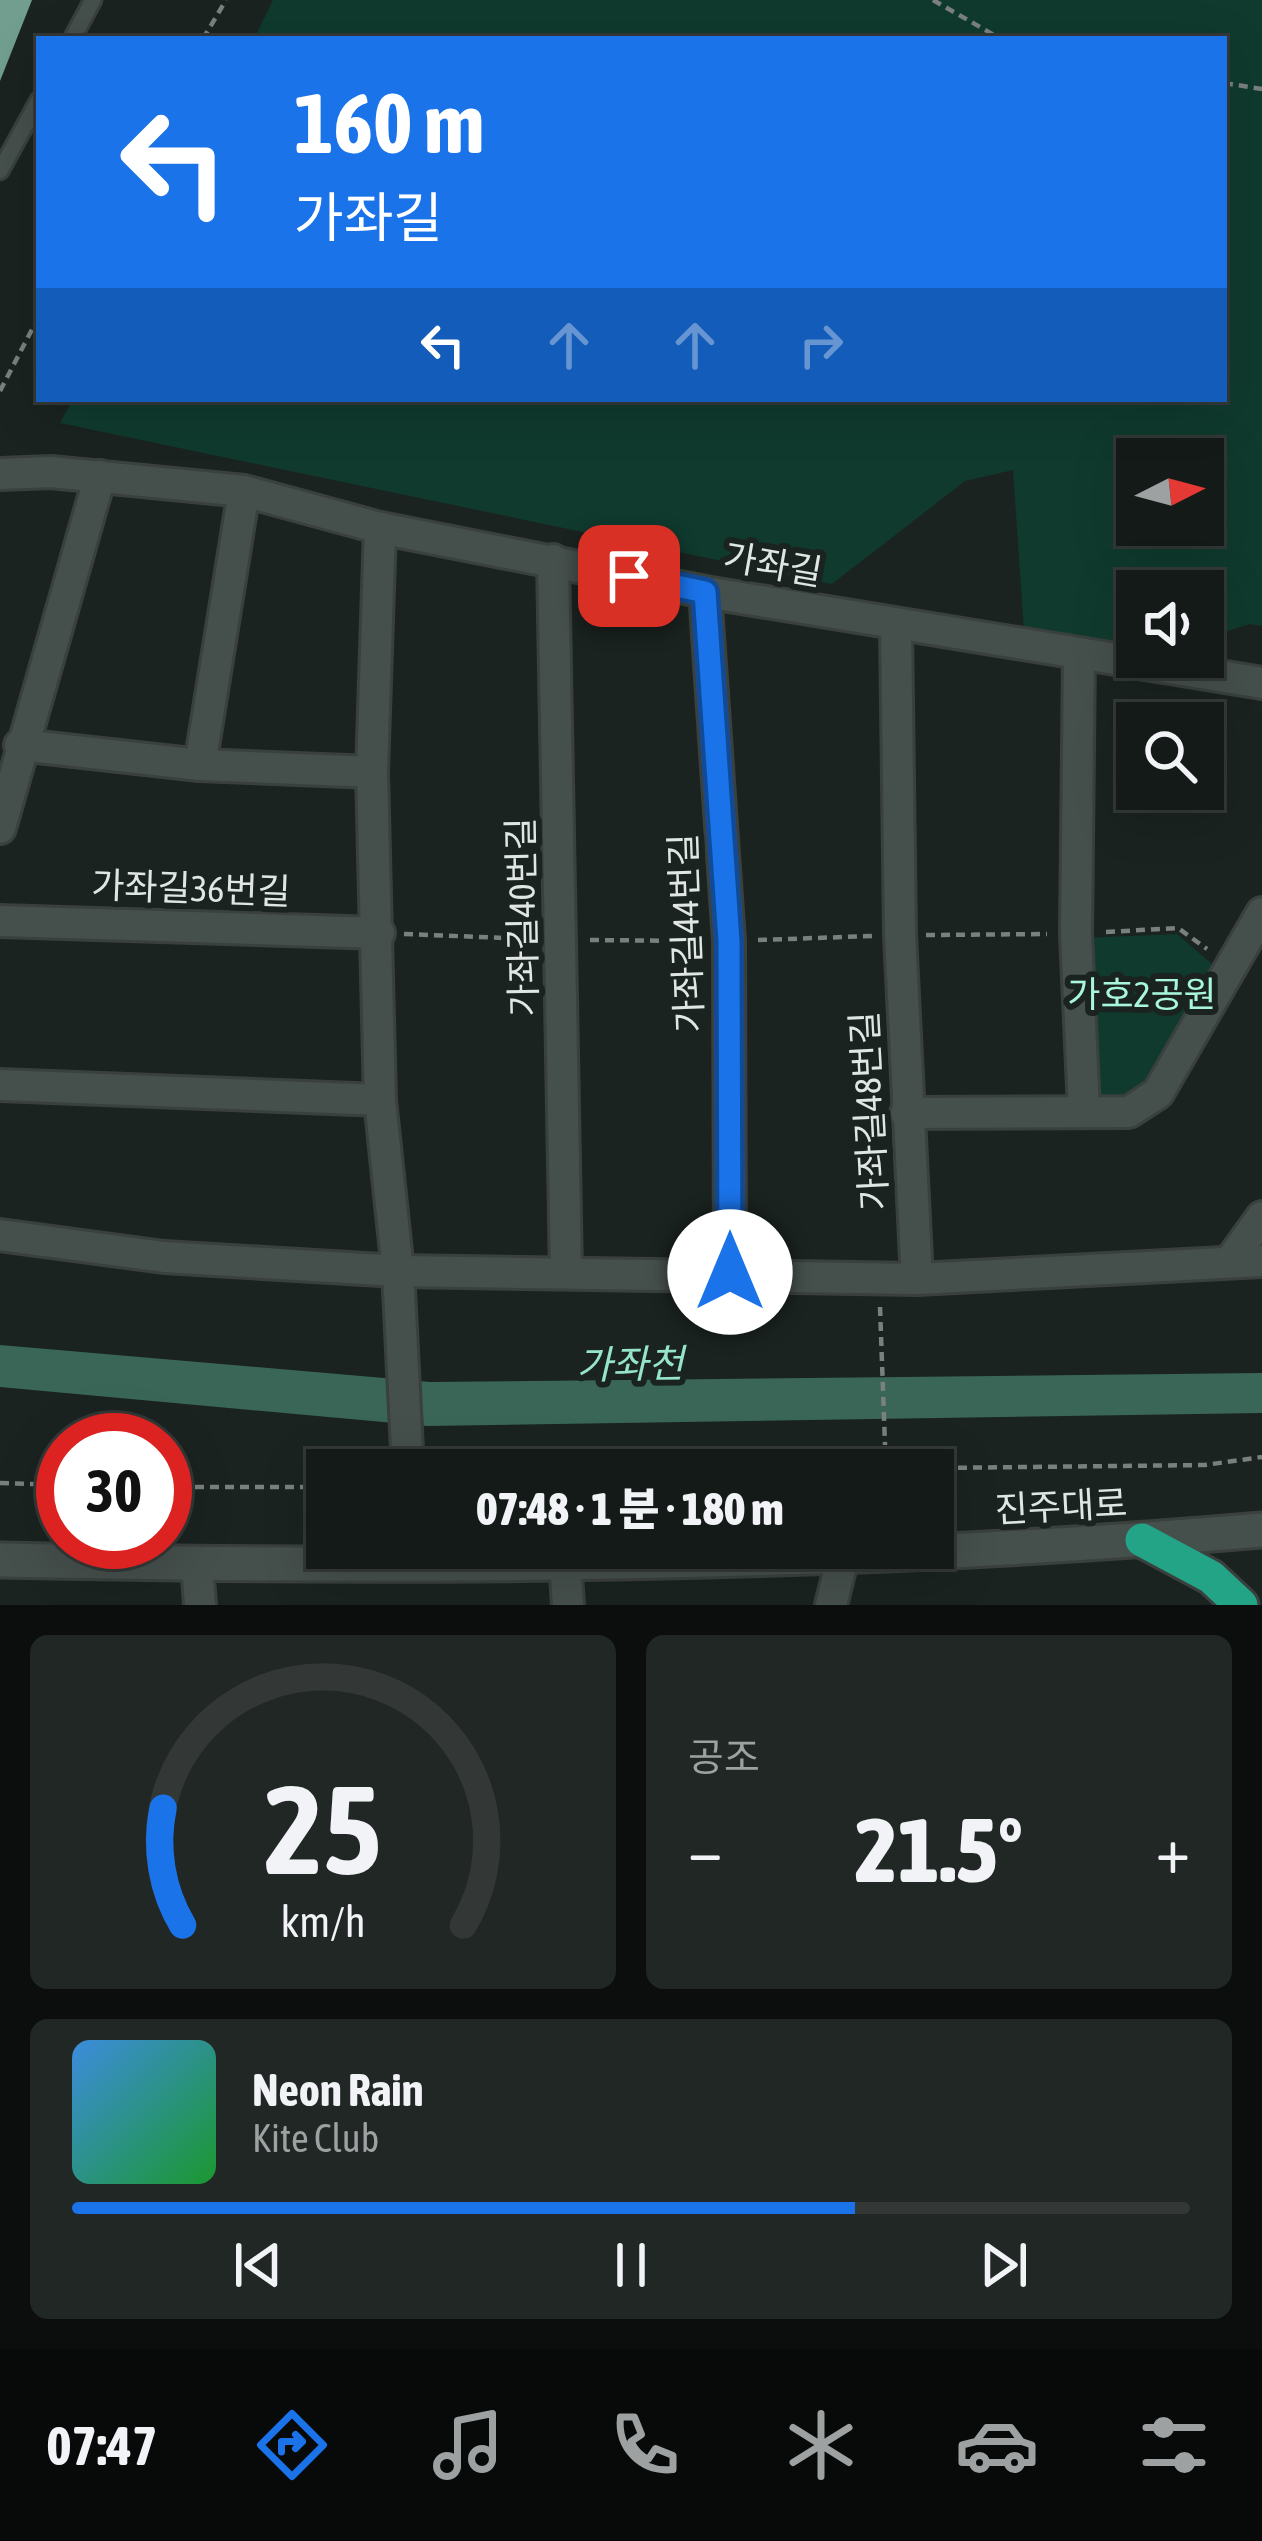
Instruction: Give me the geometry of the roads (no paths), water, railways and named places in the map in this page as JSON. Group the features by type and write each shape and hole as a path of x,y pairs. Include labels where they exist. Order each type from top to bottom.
{"highway":[{"path":"1142,1540 1211,1577 1241,1605"}],"street":[{"name":"가좌길","path":"0,473 100,476 244,491 380,528 705,592 1262,683"},
{"path":"0,828 20,745 70,595 100,476"},
{"path":"200,764 244,491"},
{"path":"380,528 372,772 380,1100 398,1270 407,1449"},
{"name":"가좌길40번길","path":"553,560 566,1273"},
{"name":"가좌길44번길","path":"705,592 729,941 730,1272"},
{"name":"가좌길48번길","path":"896,626 900,935 917,1279"},
{"path":"1079,656 1076,934 1084,1110"},
{"path":"20,745 200,764 372,772"},
{"path":"907,1113 1129,1112 1158,1093 1262,913"},
{"name":"가좌길36번길","path":"0,921 379,933"},
{"path":"0,1085 380,1100"},
{"path":"0,1234 164,1257 398,1270 730,1272 917,1279 1247,1261 1262,1217"},
{"name":"진주대로","path":"954,1548 1262,1530"},
{"name":"진주대로","path":"0,1560 197,1564 306,1559"},
{"path":"197,1564 200,1605"},
{"path":"566,1569 568,1605"},
{"path":"831,1605 840,1569"}],"lane":[{"path":"74,36 93,0"},
{"path":"0,171 36,105"}],"park label":[{"name":"가호2공원","path":"1142,994"}],"water label":[{"name":"가좌천","path":"630,1364"}]}
